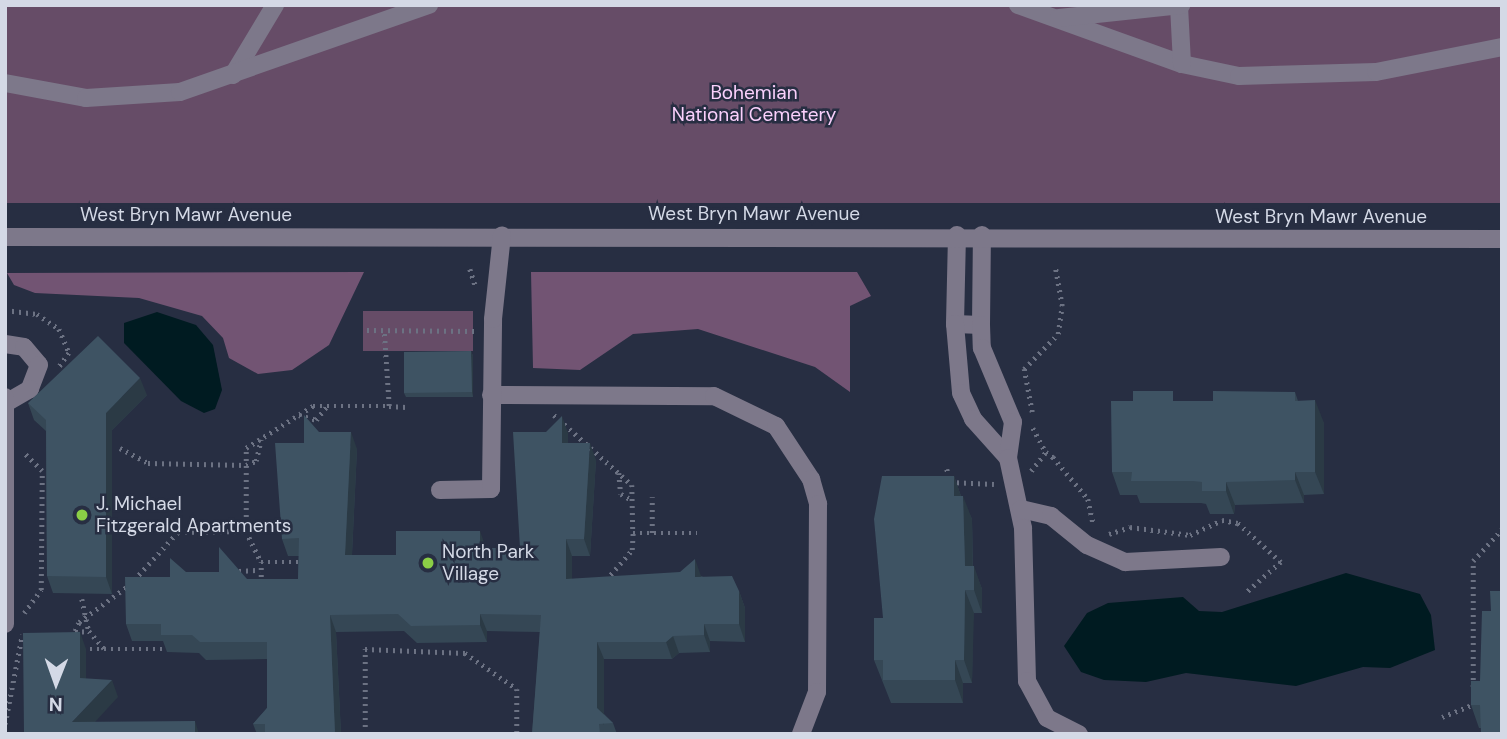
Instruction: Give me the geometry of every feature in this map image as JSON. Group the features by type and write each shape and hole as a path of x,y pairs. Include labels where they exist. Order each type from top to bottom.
{"street":[{"path":"233,75 275,5"},
{"path":"5,83 98,98 180,92 429,5"},
{"path":"1018,5 1051,12 1182,64 1287,79 1450,62 1502,47"},
{"path":"1051,12 1180,5 1182,64"},
{"path":"957,235 955,324 961,393 973,419 1008,458"},
{"name":"West Bryn Mawr Avenue","path":"5,236 957,235 1502,239"},
{"path":"440,490 491,489 493,331 502,236"},
{"path":"982,236 982,348 1013,422 1008,458 1021,509 1021,646 1035,703 1053,730 1079,734"},
{"path":"955,324 981,324"},
{"path":"5,344 24,347 39,365 30,389 7,399 5,624"},
{"path":"491,395 714,396 776,426 811,480 818,504 817,692 801,734"},
{"path":"1021,509 1051,516 1087,545 1125,562 1221,557"}],"path":[{"path":"1055,268 1062,306 1058,334 1024,369 1033,429 1046,452 1088,499 1098,534 1130,527 1190,535 1222,520 1238,523 1281,562 1245,594"},
{"path":"5,310 37,314 59,329 69,354 53,380"},
{"path":"367,330 493,331"},
{"path":"384,330 389,406"},
{"path":"530,394 632,485 632,550 600,587"},
{"path":"299,415 316,420 327,406"},
{"path":"261,595 261,562 246,531 246,448 299,415 327,406 406,407"},
{"path":"5,724 21,643 22,616 41,590 42,471 22,450 22,439"},
{"path":"120,448 148,463 246,465 256,461 261,439"},
{"path":"947,468 950,482 991,481 997,489 1014,481 1046,452"},
{"path":"619,473 621,494 632,501"},
{"path":"652,497 652,533"},
{"path":"1442,716 1477,702 1468,669 1473,561 1502,529"},
{"path":"68,637 178,532 246,531"},
{"path":"633,533 697,533"},
{"path":"261,562 303,562"},
{"path":"239,571 260,570"},
{"path":"82,599 89,631 105,649"},
{"path":"75,631 89,631"},
{"path":"21,643 34,643"},
{"path":"71,649 164,649"},
{"path":"365,734 365,649 465,653 517,689 517,734"}],"green space":[{"name":"Bohemian National Cemetery","path":"5,5 1502,5 1502,203 5,203"},
{"path":"363,311 473,311 473,351 363,351"}],"shaded area":[{"path":"364,272 329,345 292,370 258,374 229,358 223,338 202,316 139,298 35,293 14,285 7,273"},
{"path":"531,272 857,272 871,296 850,306 850,392 815,367 698,329 633,334 580,370 533,368"},
{"path":"157,312 196,325 213,345 222,390 215,409 204,413 181,401 124,343 124,323"},
{"path":"1346,573 1420,594 1431,615 1435,650 1390,668 1363,667 1296,686 1186,673 1146,682 1104,680 1081,672 1064,646 1087,613 1108,603 1183,597 1199,611 1222,612"}],"building":[{"name":"J. Michael Fitzgerald Apartments","path":"98,336 140,378 106,413 106,577 47,576 46,420 28,403"},
{"path":"471,351 472,392 404,393 404,352"},
{"path":"1133,391 1173,391 1173,401 1213,401 1213,391 1295,392 1295,401 1315,400 1315,472 1295,472 1295,480 1226,482 1226,491 1202,491 1202,482 1193,481 1131,481 1132,472 1112,472 1111,401 1133,401"},
{"path":"304,415 319,432 351,432 345,555 396,555 396,531 480,531 480,548 520,548 513,432 546,432 562,416 562,443 590,443 584,539 566,539 566,579 680,572 695,559 695,577 732,576 739,591 739,624 704,624 704,635 673,636 666,642 597,642 597,708 613,723 599,724 600,734 532,734 541,615 480,614 480,625 411,626 398,614 330,615 335,734 265,734 265,724 253,724 267,708 267,642 200,642 192,635 161,635 161,624 126,624 125,577 170,577 170,558 186,572 219,572 219,547 247,579 298,579 299,538 282,539 275,443 304,443"},
{"path":"882,476 954,476 954,496 963,496 965,566 974,566 974,590 965,590 964,660 955,660 955,680 883,680 883,660 874,660 874,618 883,618 874,519"},
{"path":"1490,591 1502,591 1502,734 1481,734 1480,705 1471,705 1471,681 1480,681 1482,611 1491,611"},
{"path":"80,632 80,678 112,680 72,722 195,721 195,734 24,734 23,633"}],"place":[{"name":"J. Michael Fitzgerald Apartments","path":"82,515"},
{"name":"North Park Village","path":"428,563"}]}
